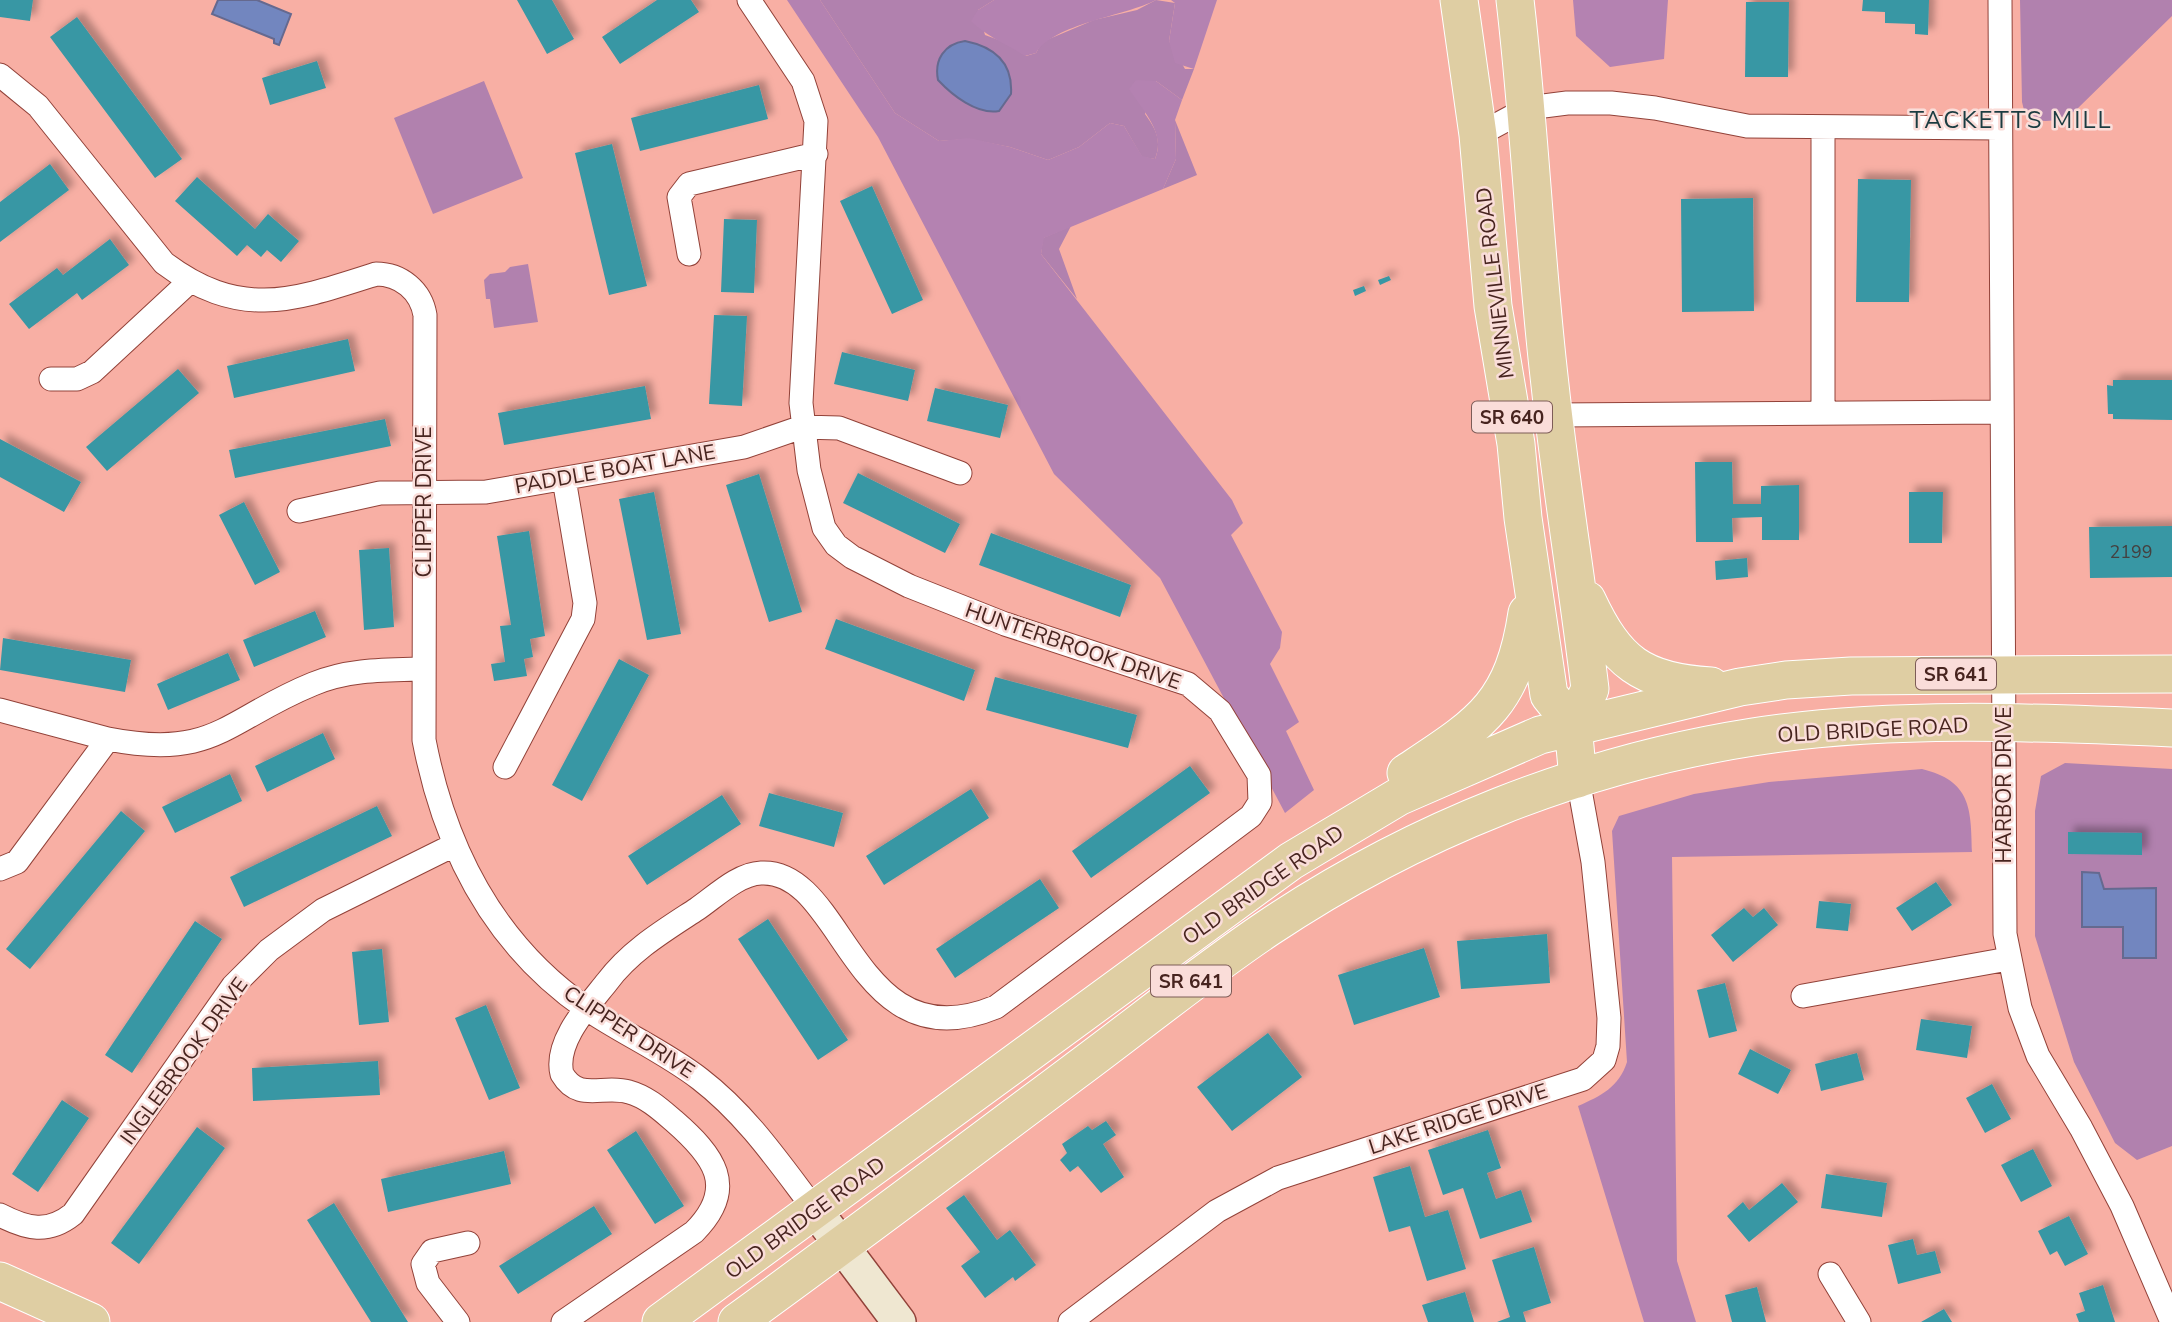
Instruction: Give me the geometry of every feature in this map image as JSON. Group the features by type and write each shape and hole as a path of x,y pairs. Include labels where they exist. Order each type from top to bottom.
{"main road":[{"name":"MINNIEVILLE ROAD","path":"1459,0 1478,135 1493,306 1516,444 1549,695 1573,725 1590,689 1535,249 1528,108 1515,0"},
{"path":"1330,836 1382,790 1461,736 1494,704 1518,663 1532,577"},
{"path":"1576,577 1602,631 1628,661 1643,671 1672,681 1740,687"},
{"name":"OLD BRIDGE ROAD","path":"661,1322 1291,861 1330,836 1435,779 1504,749 1573,725 1740,687 1786,680 1851,676 2172,674"},
{"name":"OLD BRIDGE ROAD","path":"737,1322 842,1247 1197,977 1301,907 1372,865 1438,832 1506,803 1578,779 1699,747 1754,737 1892,724 2172,728"},
{"path":"1573,725 1578,779"},
{"path":"0,1281 91,1322"}],"street":[{"name":"HUNTERBROOK DRIVE","path":"587,1009 611,976 639,948 733,883 761,873 788,878 800,887 872,979 914,1013 939,1018 976,1015 996,1006 1100,931 1251,816 1260,802 1259,775 1227,722 1206,696 1188,684 956,607 852,557 836,545 824,528 809,470 802,427 804,312 816,121 811,98 803,81 749,0"},
{"name":"HARBOR DRIVE","path":"2000,0 2005,934 2008,959 2020,1009 2038,1056 2110,1184 2166,1292 2172,1322"},
{"path":"0,75 33,100 164,263 189,282 92,372 77,379 51,379"},
{"path":"1478,135 1528,108 1567,103 1611,103 1747,126 2000,128"},
{"path":"1823,127 1823,413"},
{"path":"689,254 680,197 689,184 816,154"},
{"name":"CLIPPER DRIVE","path":"189,282 243,302 287,299 376,274 390,274 417,292 425,315 424,740 431,775 454,845 475,889 504,933 536,967 587,1009 700,1079 731,1105 759,1135 899,1322"},
{"path":"1554,415 2002,412"},
{"path":"802,427 839,428 960,473"},
{"name":"PADDLE BOAT LANE","path":"299,511 380,493 486,492 564,479 744,447 802,427"},
{"path":"505,767 583,619 585,603 564,479"},
{"path":"0,710 147,746 199,741 219,734 315,683 367,670 424,669"},
{"path":"0,869 17,862 108,738"},
{"name":"LAKE RIDGE DRIVE","path":"1070,1322 1217,1211 1268,1183 1426,1128 1583,1079 1595,1071 1608,1046 1609,1018 1593,862 1578,779"},
{"name":"INGLEBROOK DRIVE","path":"0,1214 19,1225 45,1229 62,1223 73,1214 233,986 269,950 323,911 454,845"},
{"path":"1803,996 2008,959"},
{"path":"563,1322 584,1311 694,1232 707,1220 717,1194 712,1163 704,1148 656,1106 628,1091 611,1089 587,1093 567,1082 559,1062 561,1051 587,1009"},
{"path":"458,1322 428,1283 423,1264 432,1251 468,1243"},
{"path":"1830,1274 1859,1322"}],"shaded area":[{"path":"787,0 820,0 895,113 939,141 969,138 1010,147 1048,160 1079,147 1110,123 1124,126 1142,156 1155,159 1158,140 1155,131 1129,89 1136,80 1156,81 1182,100 1175,120 1176,159 1163,189 1044,238 1041,254 1232,500 1243,523 1231,535 1282,632 1280,648 1270,664 1299,722 1286,731 1314,790 1285,813 1160,578 1054,474 878,137"},
{"path":"820,0 994,0 978,10 985,35 1007,43 1026,56 1036,53 1042,42 1094,20 1137,10 1156,0 1175,3 1169,41 1185,69 1194,69 1182,100 1156,81 1145,114 1157,135 1155,159 1142,157 1124,126 1110,123 1079,147 1048,160 1010,147 969,139 939,141 895,113"},
{"path":"994,0 1156,0 1073,28 1045,43 1036,53 1025,56 990,36 971,21 978,10"},
{"path":"1171,0 1217,0 1194,69 1175,63 1169,41 1175,3"},
{"path":"1573,0 1668,0 1664,59 1610,67 1576,36"},
{"path":"2020,0 2172,0 2172,16 2076,110 2064,117 2044,121 2025,114 2022,102"},
{"path":"484,81 523,178 433,214 394,118"},
{"path":"1175,120 1197,175 1163,189 1176,159"},
{"path":"1071,226 1059,249 1077,299 1041,254 1043,238"},
{"path":"528,264 538,322 494,328 484,280 490,274"},
{"path":"2065,763 2172,769 2172,1146 2137,1160 2115,1143 2074,1062 2035,936 2035,811 2041,776"},
{"path":"1922,769 1950,781 1965,798 1971,822 1972,852 1672,857 1677,1261 1696,1322 1644,1322 1578,1106 1608,1090 1624,1071 1627,1062 1612,831 1619,816 1694,794 1769,782"}],"water":[{"path":"218,0 257,0 291,14 279,45 274,43 274,39 212,14"},
{"path":"965,41 993,52 1009,73 1011,94 999,111 974,107 950,92 938,80 938,66 942,54 951,46"},
{"path":"2082,872 2099,873 2104,889 2156,888 2156,958 2123,958 2123,927 2082,927"}],"building":[{"path":"0,0 33,0 30,21 0,17"},
{"path":"517,0 552,0 574,39 547,54"},
{"path":"657,0 691,0 699,12 620,64 602,37"},
{"path":"1863,0 1929,0 1928,35 1915,34 1915,24 1885,23 1885,12 1862,11"},
{"path":"1746,2 1789,2 1788,77 1745,77"},
{"path":"77,17 182,159 155,178 50,37"},
{"path":"317,61 326,88 270,105 262,78"},
{"path":"759,85 768,119 640,151 631,118"},
{"path":"612,144 647,286 609,295 575,153"},
{"path":"50,164 69,190 0,242 0,202"},
{"path":"197,177 255,229 268,214 299,241 281,262 267,250 261,257 247,245 237,256 175,201"},
{"path":"1858,179 1911,180 1909,302 1856,302"},
{"path":"872,186 923,300 892,314 840,201"},
{"path":"1753,198 1754,311 1682,312 1681,199"},
{"path":"724,219 757,220 754,293 721,292"},
{"path":"110,239 129,265 82,300 77,293 29,329 9,304 57,268 63,275"},
{"path":"1389,276 1391,280 1380,285 1378,280"},
{"path":"1364,286 1366,291 1355,296 1353,290"},
{"path":"714,315 747,316 742,406 709,404"},
{"path":"348,339 355,371 234,398 227,366"},
{"path":"842,352 915,370 908,401 834,384"},
{"path":"178,369 199,393 107,471 86,447"},
{"path":"2113,380 2172,380 2172,420 2113,419 2113,414 2108,414 2107,385 2113,386"},
{"path":"645,386 651,419 504,445 498,413"},
{"path":"935,388 1008,405 1000,438 927,421"},
{"path":"385,419 391,446 235,478 229,450"},
{"path":"0,439 81,482 64,512 0,477"},
{"path":"1695,462 1732,462 1733,504 1761,504 1761,486 1799,485 1799,540 1762,540 1762,517 1732,518 1733,542 1696,542"},
{"path":"858,473 960,524 945,553 843,503"},
{"path":"759,474 802,612 769,622 726,485"},
{"path":"654,492 681,634 647,640 619,499"},
{"path":"1909,492 1943,492 1942,543 1909,543"},
{"path":"244,502 280,572 255,585 219,515"},
{"path":"2172,526 2172,577 2090,578 2089,527"},
{"path":"529,531 545,636 530,639 533,657 524,659 527,676 494,681 491,664 505,662 500,626 511,625 497,536"},
{"path":"991,533 1131,585 1120,617 979,565"},
{"path":"389,548 394,627 364,630 359,550"},
{"path":"1747,558 1748,577 1716,580 1715,561"},
{"path":"315,611 326,637 254,667 243,640"},
{"path":"836,619 975,670 964,701 825,649"},
{"path":"3,638 131,660 125,692 0,670"},
{"path":"228,653 240,680 168,710 157,684"},
{"path":"619,659 649,675 582,801 552,785"},
{"path":"995,677 1137,715 1128,748 986,710"},
{"path":"323,733 335,759 267,792 255,766"},
{"path":"1190,766 1210,793 1091,878 1072,851"},
{"path":"230,774 242,801 175,833 162,807"},
{"path":"971,789 989,818 884,885 866,856"},
{"path":"769,793 843,813 834,847 759,826"},
{"path":"722,795 741,824 647,885 628,856"},
{"path":"377,806 392,836 244,907 230,877"},
{"path":"121,811 145,831 30,969 6,949"},
{"path":"2068,832 2142,833 2142,855 2068,854"},
{"path":"1040,879 1059,908 955,978 936,949"},
{"path":"1936,882 1952,905 1912,931 1896,908"},
{"path":"1819,901 1851,904 1848,931 1816,928"},
{"path":"1744,908 1753,917 1764,908 1778,925 1733,962 1711,935"},
{"path":"768,919 848,1040 818,1060 738,939"},
{"path":"195,921 222,939 132,1073 105,1055"},
{"path":"1547,934 1550,983 1461,989 1457,941"},
{"path":"1424,948 1440,997 1354,1025 1338,975"},
{"path":"382,949 389,1022 359,1025 352,952"},
{"path":"1725,983 1737,1031 1709,1038 1697,990"},
{"path":"486,1005 520,1088 489,1100 455,1018"},
{"path":"1921,1019 1972,1026 1967,1058 1916,1050"},
{"path":"1268,1033 1302,1077 1232,1131 1197,1087"},
{"path":"1750,1049 1791,1070 1778,1094 1738,1074"},
{"path":"1857,1053 1864,1080 1821,1091 1815,1064"},
{"path":"378,1061 380,1095 253,1101 252,1068"},
{"path":"1992,1084 2011,1119 1985,1133 1966,1098"},
{"path":"62,1100 89,1118 38,1192 12,1174"},
{"path":"1106,1121 1116,1135 1103,1144 1124,1177 1101,1193 1078,1166 1070,1172 1060,1160 1067,1153 1062,1144 1088,1126 1092,1130"},
{"path":"197,1127 225,1148 139,1264 111,1243"},
{"path":"1488,1130 1501,1168 1487,1173 1496,1199 1521,1190 1532,1222 1480,1239 1463,1188 1443,1195 1428,1150"},
{"path":"636,1131 684,1206 655,1224 607,1150"},
{"path":"2033,1149 2052,1186 2021,1202 2001,1165"},
{"path":"504,1151 511,1184 388,1212 381,1179"},
{"path":"1410,1166 1425,1217 1448,1210 1466,1269 1427,1281 1410,1226 1389,1232 1373,1177"},
{"path":"1826,1174 1887,1183 1882,1217 1821,1208"},
{"path":"1782,1183 1798,1202 1749,1242 1727,1216 1743,1202 1749,1210"},
{"path":"964,1195 997,1240 1010,1230 1036,1265 1015,1281 1013,1277 985,1298 961,1266 980,1252 946,1208"},
{"path":"334,1203 408,1322 371,1322 307,1220"},
{"path":"594,1206 612,1234 518,1294 499,1266"},
{"path":"2069,1216 2088,1254 2065,1266 2057,1251 2050,1255 2038,1231"},
{"path":"1913,1239 1917,1255 1935,1251 1941,1273 1898,1284 1888,1245"},
{"path":"1534,1247 1551,1303 1523,1312 1526,1322 1497,1322 1510,1317 1492,1260"},
{"path":"2103,1285 2115,1322 2079,1322 2076,1314 2085,1311 2079,1293"},
{"path":"1757,1287 1766,1322 1732,1322 1725,1295"},
{"path":"1465,1292 1474,1322 1428,1322 1422,1305"},
{"path":"1944,1309 1952,1322 1921,1322"}],"district":[{"name":"TACKETTS MILL","path":"2011,120"}]}
